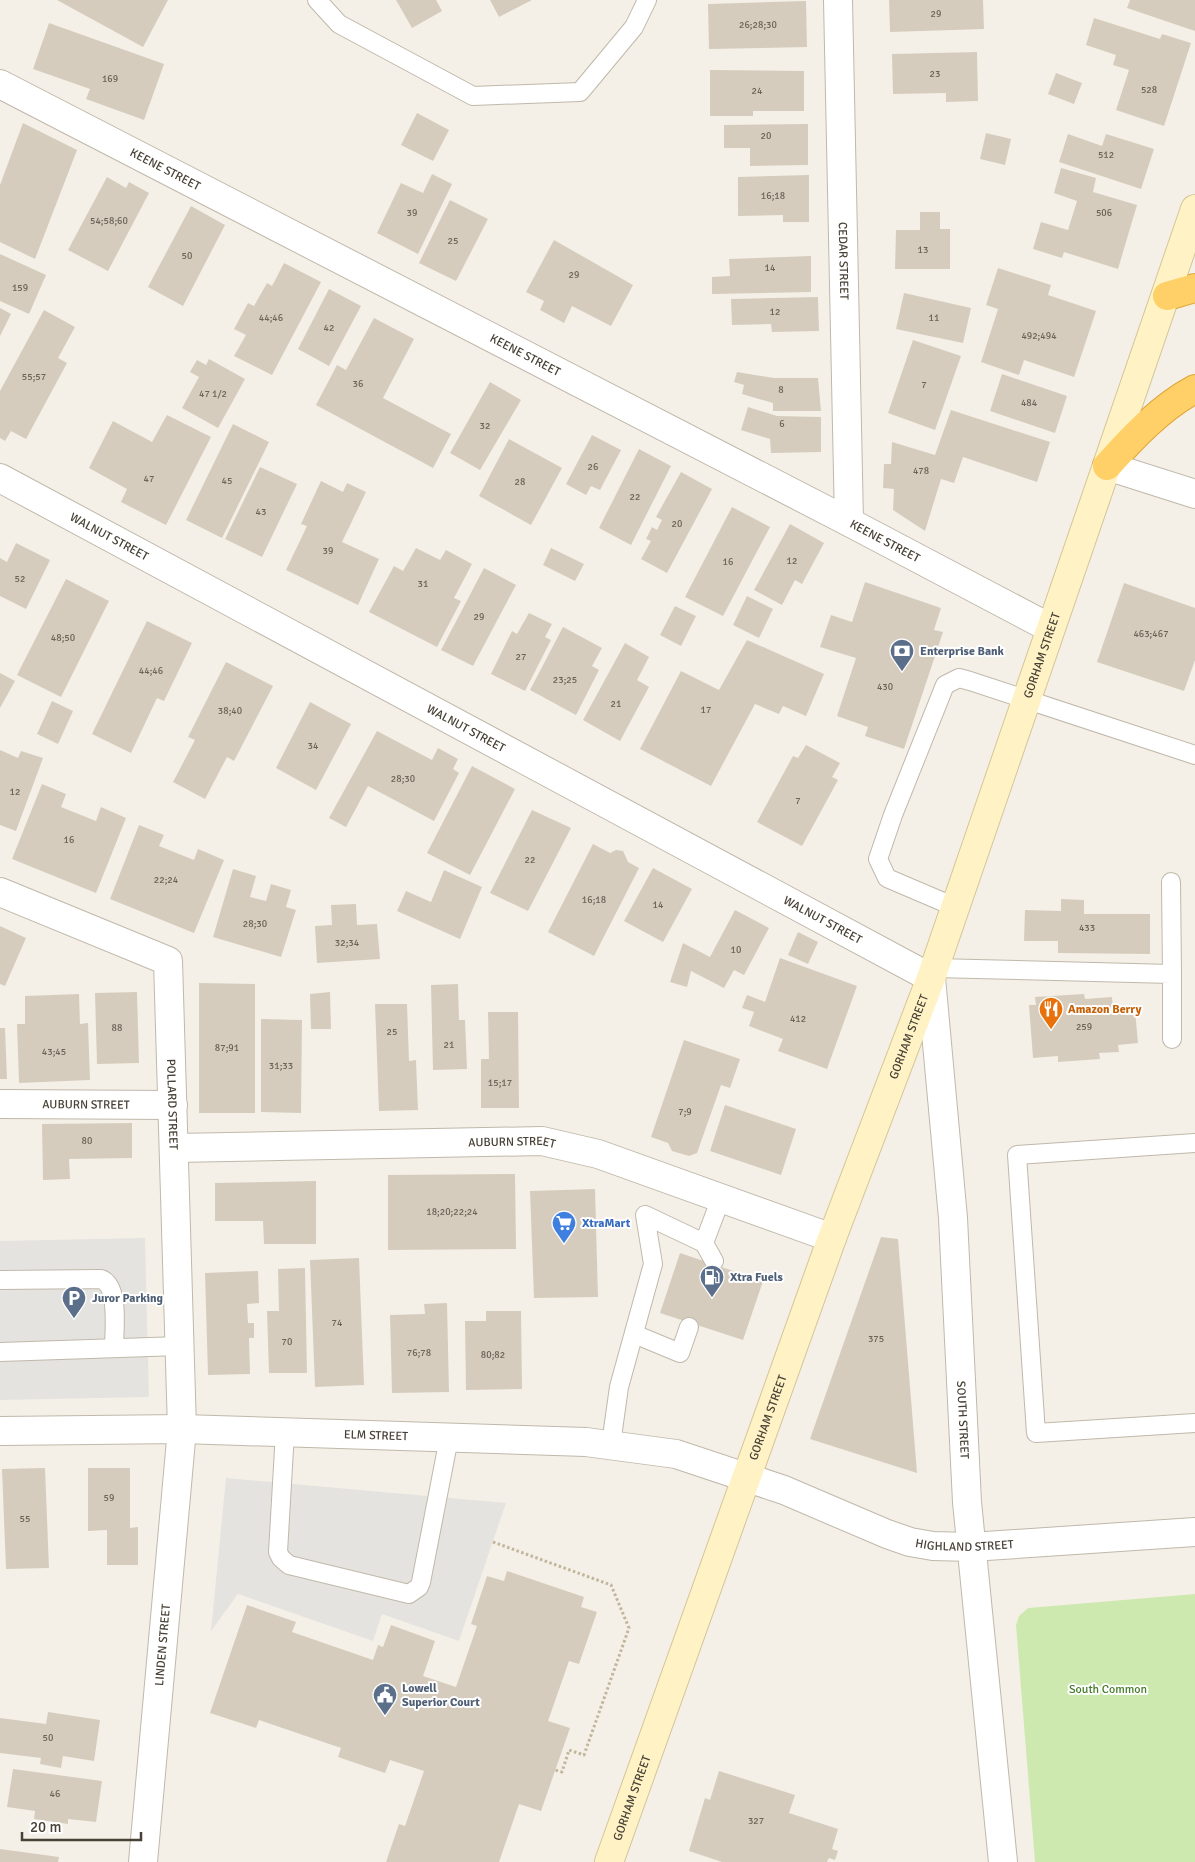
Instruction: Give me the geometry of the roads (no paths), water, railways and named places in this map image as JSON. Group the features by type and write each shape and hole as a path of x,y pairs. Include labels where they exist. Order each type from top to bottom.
{"highway":[{"path":"1167,296 1195,288"},
{"path":"1107,466 1138,433 1195,390"}],"main road":[{"name":"GORHAM STREET","path":"609,1862 832,1238 932,973 1050,628 1167,296 1195,209"}],"street":[{"name":"CEDAR STREET","path":"838,0 848,522"},
{"name":"KEENE STREET","path":"0,84 1050,628"},
{"path":"1107,466 1195,494"},
{"name":"WALNUT STREET","path":"0,478 932,973"},
{"name":"POLLARD STREET","path":"0,892 168,961 182,1429"},
{"name":"SOUTH STREET","path":"932,973 953,1218 971,1548 1003,1862"},
{"name":"AUBURN STREET","path":"0,1104 173,1105"},
{"name":"AUBURN STREET","path":"174,1148 542,1140 598,1154 832,1238"},
{"name":"ELM STREET","path":"0,1431 182,1429 612,1444 676,1454 748,1477"},
{"name":"LINDEN STREET","path":"143,1862 182,1429"},
{"name":"HIGHLAND STREET","path":"748,1477 784,1490 857,1523 910,1542 933,1546 971,1548 1195,1532"}],"lane":[{"path":"317,0 339,24 474,96 580,92 634,27 647,0"},
{"path":"955,907 887,878 878,859 893,815 945,685 959,678 1195,755"},
{"path":"1170,882 1172,1039"},
{"path":"932,973 1172,974"},
{"path":"1195,1143 1017,1155 1036,1434 1195,1423"},
{"path":"704,1243 721,1198"},
{"path":"612,1444 619,1387 653,1264 645,1215 704,1243 714,1261"},
{"path":"0,1280 101,1279 106,1281 113,1293 114,1348"},
{"path":"634,1334 680,1353 689,1327"},
{"path":"0,1352 180,1346"},
{"path":"285,1432 278,1552 281,1558 289,1565 409,1594 419,1587 421,1582 449,1438"}],"place":[{"name":"Enterprise Bank","path":"902,672"},
{"name":"Amazon Berry","path":"1051,1030"},
{"name":"XtraMart","path":"564,1244"},
{"name":"Xtra Fuels","path":"712,1298"},
{"name":"Juror Parking","path":"74,1319"},
{"name":"Lowell Superior Court","path":"385,1716"}],"park label":[{"name":"South Common","path":"1108,1689"}]}
